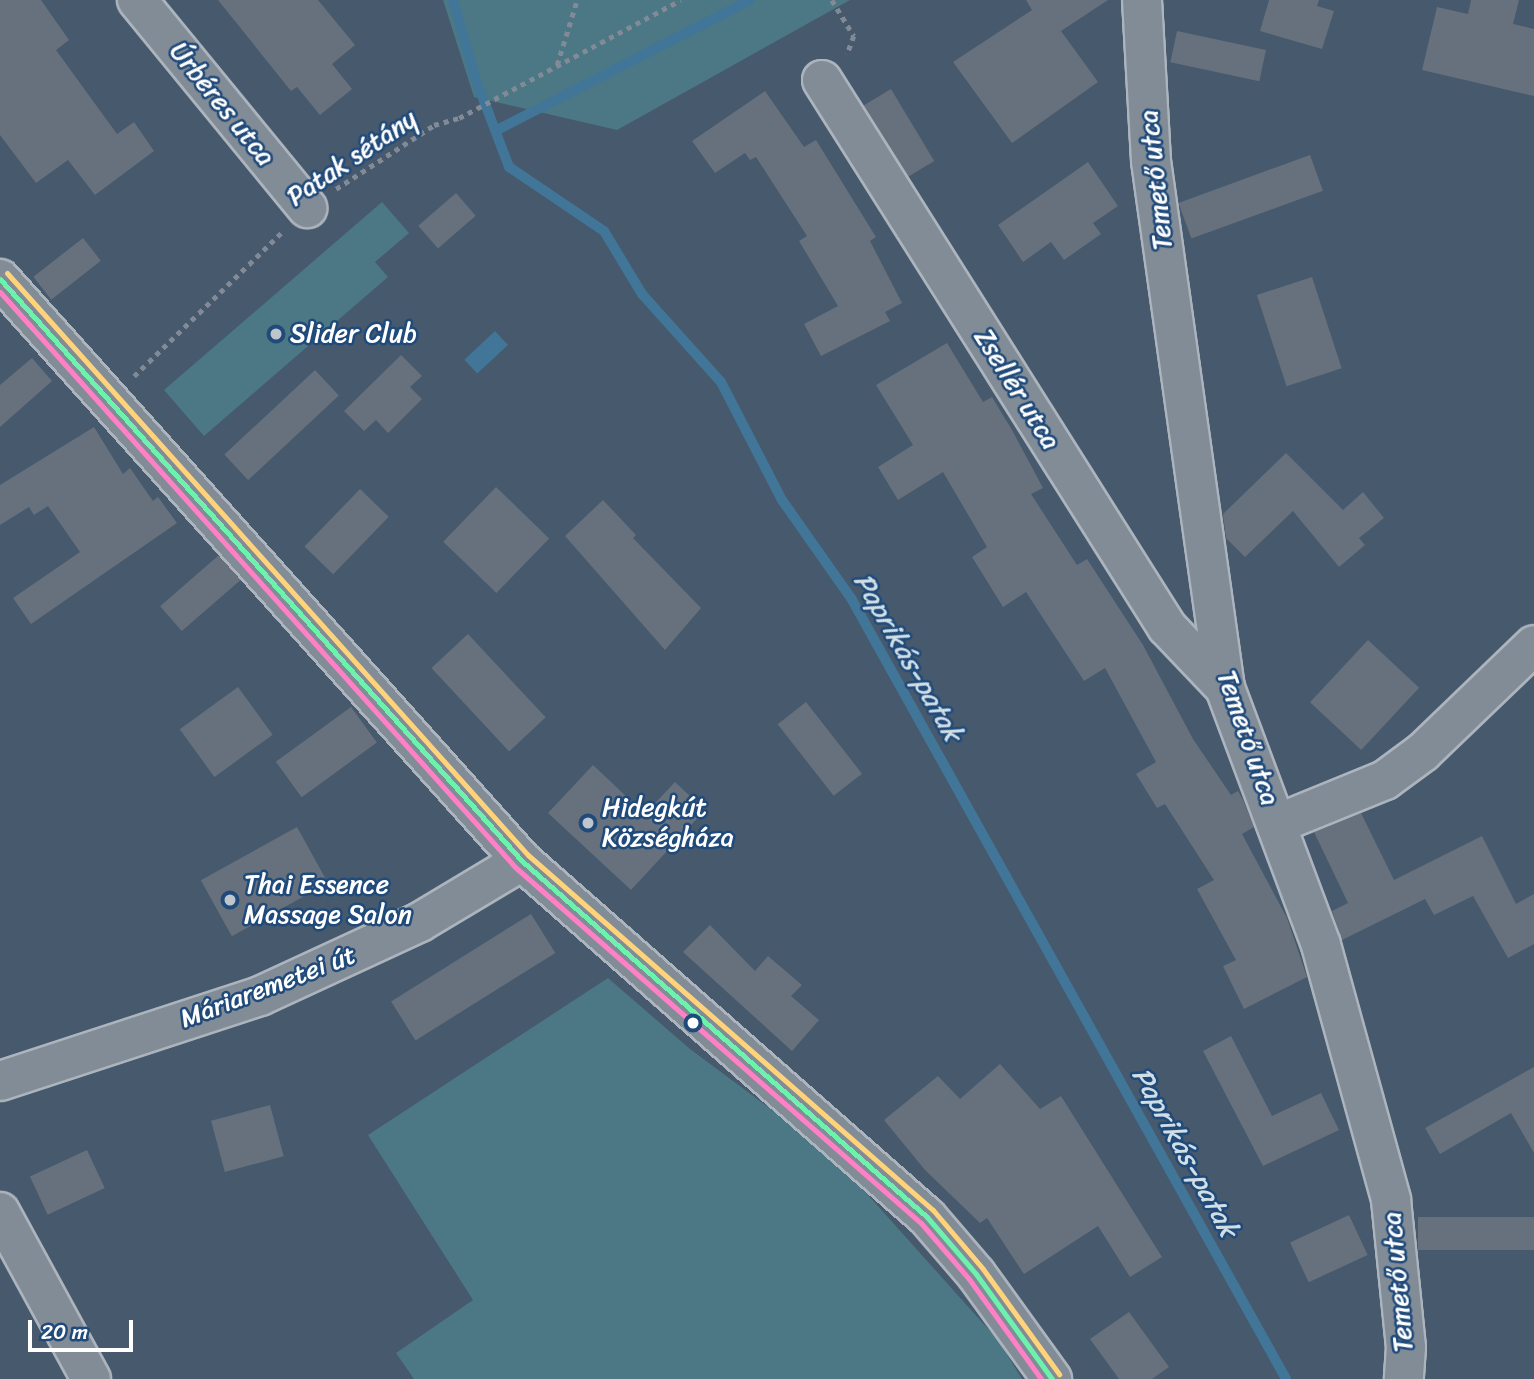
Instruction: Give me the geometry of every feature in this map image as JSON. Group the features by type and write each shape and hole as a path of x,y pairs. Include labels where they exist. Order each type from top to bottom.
{"street":[{"name":"Úrbéres utca","path":"136,0 307,208"},
{"name":"Temető utca","path":"1142,0 1151,161 1225,688 1321,945 1391,1200 1406,1347 1404,1379"},
{"name":"Zsellér utca","path":"822,80 1167,627 1225,688"},
{"path":"0,279 522,861 927,1217 976,1273 1052,1379"},
{"path":"1277,824 1385,779 1423,751 1534,645"},
{"name":"Máriaremetei út","path":"0,1081 260,996 420,922 522,861"},
{"path":"0,1212 91,1379"}],"path":[{"path":"556,65 577,0"},
{"name":"Patak sétány","path":"132,378 307,208 434,125 459,118 681,0"},
{"path":"822,80 847,55 854,36 832,0"}],"green space":[{"path":"443,0 850,0 617,130 474,97"},
{"name":"Slider Club","path":"382,202 409,233 375,262 388,277 204,436 164,390"},
{"path":"608,978 690,1049 783,1118 859,1185 998,1340 1022,1379 414,1379 396,1353 473,1300 368,1135"}],"water":[{"path":"495,331 508,345 477,374 464,360"}],"building":[{"path":"0,0 41,0 69,40 56,50 117,134 134,122 154,151 95,195 68,160 36,183 0,135"},
{"path":"218,0 318,0 355,45 332,64 352,89 320,115 297,87 291,91"},
{"path":"1026,0 1108,0 1061,31 1098,82 1012,143 953,62 1032,10"},
{"path":"1269,0 1319,0 1317,6 1334,11 1322,49 1260,31"},
{"path":"1471,0 1519,0 1513,24 1534,29 1534,96 1422,70 1437,7 1468,14"},
{"path":"1177,31 1266,50 1259,81 1170,62"},
{"path":"891,89 934,161 907,177 864,105"},
{"path":"765,91 804,147 816,140 876,237 870,241 902,303 885,312 890,321 821,356 804,324 838,306 799,241 807,236 756,157 750,160 745,153 715,173 692,141"},
{"path":"1310,155 1323,191 1191,239 1178,203"},
{"path":"1088,162 1118,206 1093,223 1101,234 1064,260 1051,242 1023,262 998,225"},
{"path":"456,193 476,216 438,248 418,226"},
{"path":"83,238 101,261 51,300 33,277"},
{"path":"1312,277 1342,368 1287,386 1257,295"},
{"path":"947,343 983,402 992,397 1012,430 1043,488 1031,494 1077,565 1087,559 1143,645 1193,739 1231,795 1238,791 1243,800 1254,827 1242,834 1287,918 1307,977 1244,1009 1223,966 1236,960 1197,889 1214,880 1165,804 1157,808 1136,774 1156,762 1105,668 1084,681 1026,592 1003,607 972,557 987,547 943,472 898,500 878,467 913,445 876,385"},
{"path":"401,355 422,376 410,387 422,399 388,433 376,420 364,431 344,411"},
{"path":"32,358 52,381 0,427 0,385"},
{"path":"315,370 339,396 248,480 224,455"},
{"path":"94,427 123,474 130,468 153,501 158,497 177,523 31,624 13,598 80,552 48,506 34,515 29,507 0,525 0,485"},
{"path":"1286,453 1343,510 1363,492 1384,518 1359,538 1365,545 1339,567 1293,511 1245,557 1226,538 1223,514"},
{"path":"496,487 549,538 496,593 443,542"},
{"path":"360,489 389,517 333,574 304,547"},
{"path":"603,500 636,535 633,538 701,608 665,650 565,536"},
{"path":"219,555 241,580 182,631 160,606"},
{"path":"468,634 546,717 509,751 431,668"},
{"path":"1368,640 1419,688 1361,750 1310,702"},
{"path":"238,687 273,735 214,777 180,729"},
{"path":"806,702 862,774 834,796 778,724"},
{"path":"351,707 377,743 302,797 276,762"},
{"name":"Hidegkút Községháza","path":"593,765 645,814 675,782 705,810 631,890 548,813"},
{"path":"1361,813 1394,880 1482,836 1516,904 1534,894 1534,944 1508,958 1473,896 1434,915 1425,899 1342,940 1332,911 1348,903 1314,832"},
{"path":"297,827 328,883 232,936 201,880"},
{"path":"531,914 555,953 415,1040 391,1001"},
{"path":"710,925 755,971 768,956 802,985 791,996 819,1020 792,1051 683,952"},
{"path":"1231,1036 1272,1116 1321,1093 1339,1130 1263,1166 1203,1051"},
{"path":"1000,1064 1040,1109 1061,1096 1162,1257 1130,1277 1098,1226 1024,1274 987,1218 980,1223 925,1170 884,1120 938,1076 960,1099"},
{"path":"1534,1067 1534,1153 1511,1113 1440,1154 1425,1128"},
{"path":"270,1105 284,1156 225,1172 211,1121"},
{"path":"87,1150 105,1188 48,1215 30,1177"},
{"path":"1349,1215 1368,1255 1309,1282 1290,1242"},
{"path":"1418,1217 1534,1217 1534,1250 1418,1250"},
{"path":"1129,1312 1169,1367 1152,1379 1119,1379 1090,1339"}],"waterway":[{"name":"Paprikás-patak","path":"453,0 475,77 509,167 604,231 642,294 721,382 782,500 851,598 1286,1379"},
{"path":"497,130 750,0"}],"transit line":[{"path":"7,273 528,855 933,1210 983,1269 1059,1374"},
{"path":"0,279 522,861 927,1217 976,1274 1052,1379"},
{"path":"0,292 515,867 921,1223 969,1279 1041,1379"}],"place":[{"name":"Slider Club","path":"276,334"},
{"name":"Hidegkút Községháza","path":"588,823"},
{"name":"Thai Essence Massage Salon","path":"230,900"}]}
